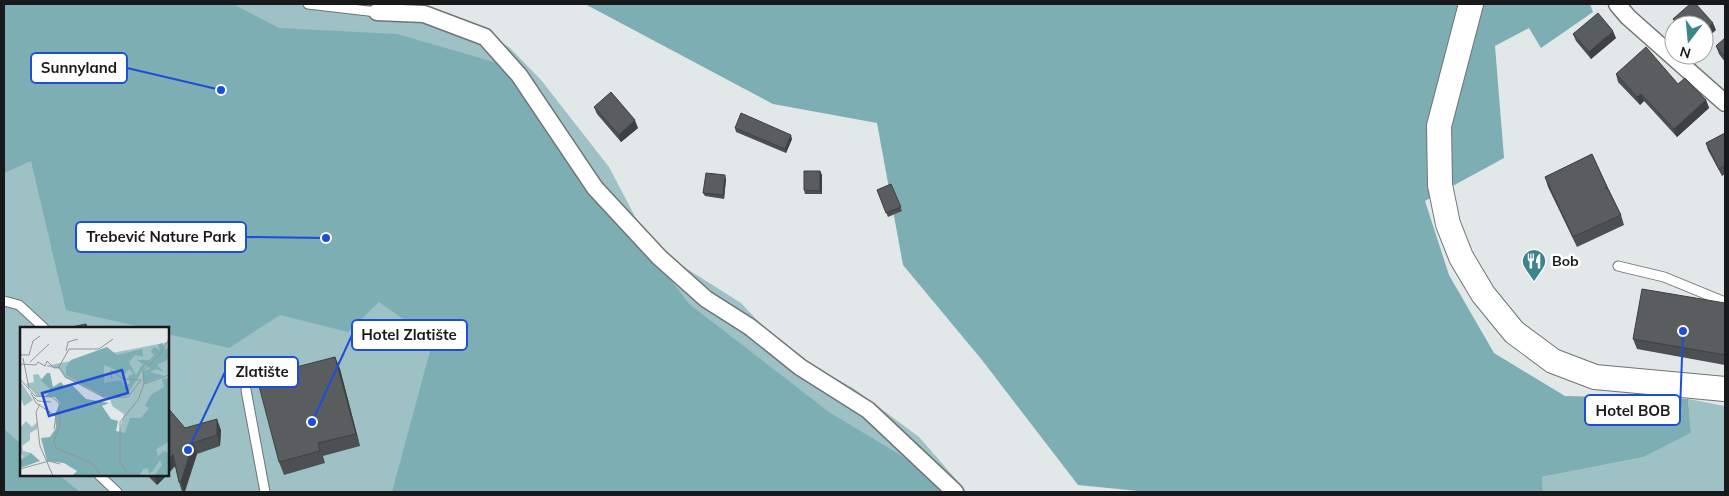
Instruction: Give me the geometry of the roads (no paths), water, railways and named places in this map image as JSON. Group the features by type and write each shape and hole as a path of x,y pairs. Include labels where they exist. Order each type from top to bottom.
{"main road":[{"path":"1471,4 1439,126 1440,185 1448,224 1460,257 1483,294 1514,332 1553,361 1595,378 1725,389"}],"street":[{"path":"1617,4 1628,17 1725,103"},
{"path":"378,12 424,14 485,37 519,75 595,188 659,257 706,299 750,327 800,367 868,410 955,492"}],"lane":[{"path":"308,4 378,12"},
{"path":"1618,266 1664,277 1725,302"},
{"path":"4,301 19,305 43,327"},
{"path":"246,390 265,492"},
{"path":"100,476 117,492"}],"place":[{"name":"Sunnyland","path":"221,90"},
{"name":"Trebević Nature Park","path":"326,238"},
{"name":"Bob","path":"1534,282"},
{"name":"Hotel BOB","path":"1683,331"},
{"name":"Hotel Zlatište","path":"312,422"},
{"name":"Zlatište","path":"188,450"}]}
